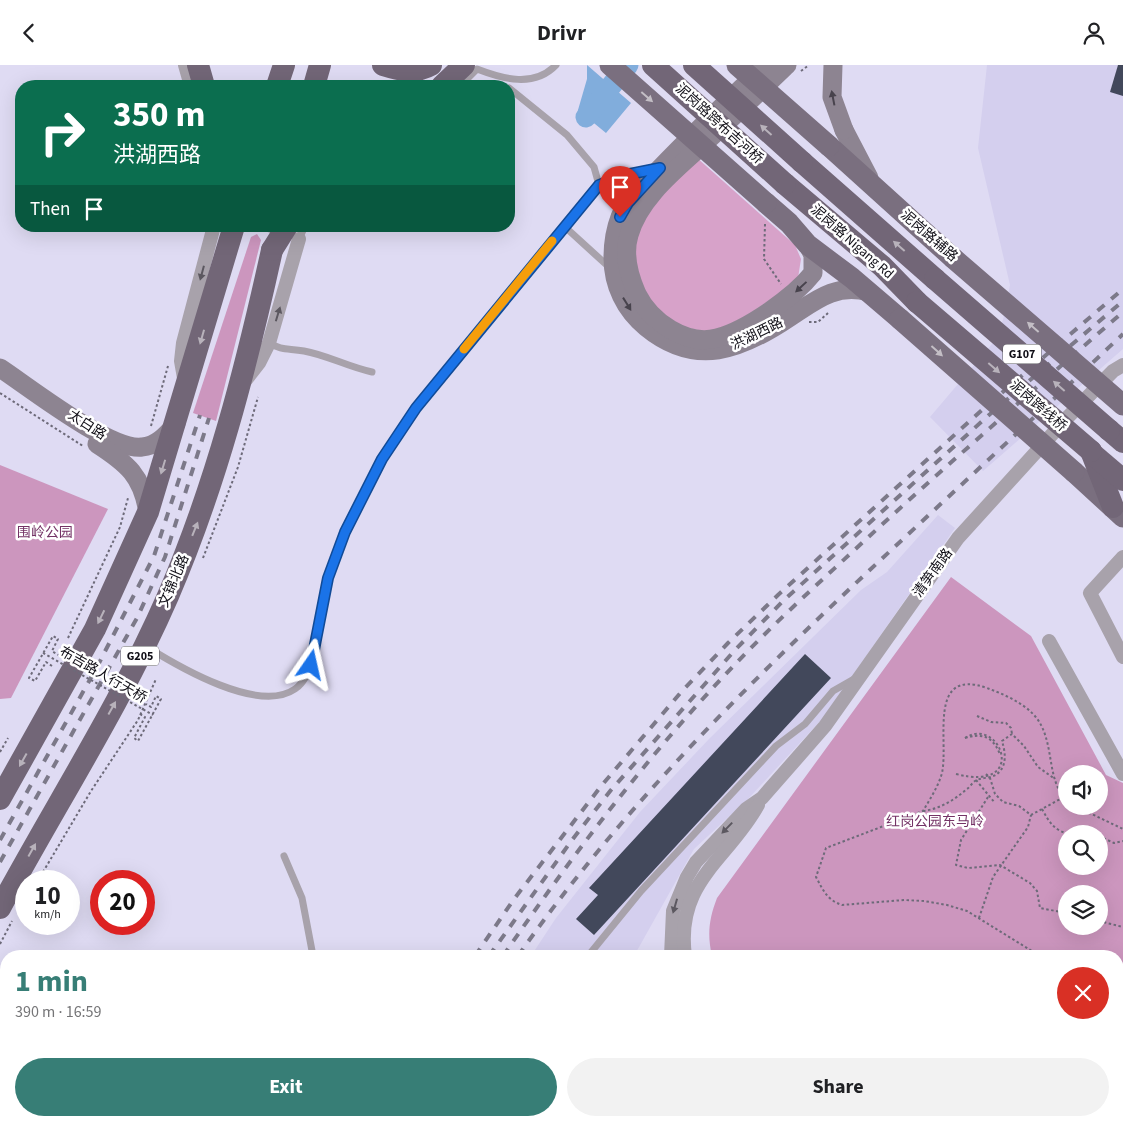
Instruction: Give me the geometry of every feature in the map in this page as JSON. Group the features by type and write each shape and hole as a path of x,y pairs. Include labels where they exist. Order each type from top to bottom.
{"highway":[{"path":"198,65 202,80"},
{"path":"279,80 284,65"},
{"path":"316,80 320,65"},
{"path":"383,65 403,71 424,69 431,65"},
{"path":"448,80 464,65"},
{"name":"泥岗路跨布吉河桥","path":"653,65 785,184"},
{"name":"泥岗路跨布吉河桥","path":"694,65 802,163"},
{"name":"泥岗路 Nigang Rd","path":"802,163 935,279"},
{"name":"泥岗路 Nigang Rd","path":"785,184 882,266 918,302"},
{"path":"0,799 95,629 148,512 177,423 226,232"},
{"name":"文锦北路","path":"6,914 146,645 201,514 240,387 261,339 272,250 276,232"},
{"path":"272,250 294,232"},
{"name":"泥岗跨线桥","path":"935,279 1116,436"},
{"name":"泥岗跨线桥","path":"918,302 1091,451"},
{"path":"1091,451 1118,512"},
{"name":"G107","path":"1091,451 1116,474"},
{"path":"1116,474 1123,485"}],"main road":[{"path":"610,65 789,223 875,280 918,302"},
{"name":"泥岗路辅路","path":"737,65 889,202 1123,405"},
{"name":"洪湖西路","path":"766,65 660,168 628,203 620,217 615,234 613,271 625,304 640,322 658,337 672,344 702,353 720,351 741,344 783,322 830,292 855,288 869,292"},
{"path":"833,65 832,97 844,130 871,181 889,202"},
{"name":"洪湖西路","path":"794,68 657,191 635,221 628,236 627,256 630,277 640,299 652,315 668,328 686,337 716,339 732,333 799,289 813,273 813,255 808,245"},
{"path":"789,223 808,245 869,292 1118,512"},
{"name":"太白路","path":"0,368 103,437 124,446 140,448 151,445 166,435 177,423"},
{"name":"太白路","path":"0,381 126,465 139,481 148,512"}],"street":[{"path":"185,65 189,80"},
{"path":"261,339 296,232"},
{"name":"清笋南路","path":"685,950 686,922 697,887 717,857 753,813 762,798 825,726 958,538 1066,419 1113,371 1123,365"},
{"path":"1123,557 1090,593 1123,657"},
{"path":"1049,641 1123,773"},
{"name":"清笋南路","path":"671,950 674,911 687,877 710,845 746,809 762,798"}],"lane":[{"path":"466,80 478,69 494,75 526,80 549,72 556,65"},
{"path":"515,93 567,135 594,167 599,185"},
{"path":"146,645 175,665 252,695 276,696 294,690 305,680 311,665 328,578 345,532 382,459 416,408 599,185 625,175 660,168"},
{"path":"564,226 613,271"},
{"path":"261,339 283,350 304,351 350,368 372,372"},
{"path":"593,950 641,891 776,746 805,724 833,691 861,675"},
{"path":"284,856 302,898 312,950"}],"path":[{"path":"794,68 809,65"},
{"path":"765,224 764,259 785,289"},
{"path":"808,322 818,322 827,313"},
{"path":"149,430 170,359"},
{"path":"0,393 36,416"},
{"path":"68,638 120,527 128,496"},
{"path":"52,666 46,662 35,681 29,678 53,635 58,639 52,651 58,655"},
{"name":"布吉路人行天桥","path":"43,653 153,715"},
{"path":"44,870 90,791 146,704 156,679"},
{"path":"923,811 932,797 942,773 944,711 947,700 953,690 961,684 972,684 997,692 1034,715 1043,728 1058,784"},
{"path":"140,714 145,717 134,738 138,741 161,699 156,696 151,707 146,704"},
{"path":"977,716 991,722 1006,723 1011,728 1012,735 1024,745 1038,767 1056,780"},
{"path":"956,774 971,778 986,777 998,771 1001,752 993,739 980,733 972,734 964,739 972,735 986,736 997,746 999,752 997,753"},
{"path":"1012,735 1002,741 1005,751 1004,762 1000,771 990,778 976,780 956,799 932,810 923,811 826,848 816,877 827,897 833,902 842,905 924,901 967,911 1031,950"},
{"path":"0,752 8,738"},
{"path":"986,774 990,778 995,794 1003,801 1019,806 1031,815"},
{"path":"976,780 988,797 995,803"},
{"path":"988,797 962,840 956,865 968,868 1000,865 1033,887 1036,891 1040,908 1058,911"},
{"path":"979,917 985,896 1000,865 1028,827 1031,815 1058,801"},
{"path":"1042,809 1050,823 1058,830"},
{"path":"1094,815 1123,829"},
{"path":"1108,840 1114,843 1123,841"},
{"path":"0,944 6,914"},
{"path":"1108,923 1123,927"}],"shaded area":[{"path":"987,65 1123,65 1123,349 983,471 930,417 992,344 1003,320 1010,285 978,148"},
{"path":"696,157 795,245 801,259 798,278 779,294 736,323 708,332 672,325 645,297 632,255 641,219"},
{"path":"938,515 955,528 823,718 748,799 694,849 637,950 535,950 556,918 640,812 709,739 861,590 887,572"}],"green space":[{"path":"257,234 261,240 216,421 193,413 251,237"},
{"name":"围岭公园","path":"0,465 108,509 11,698 0,699"},
{"name":"红岗公园东马岭","path":"951,577 1031,636 1101,765 1058,765 1058,815 1108,815 1108,776 1123,783 1123,950 711,950 710,927 717,898"}],"water":[{"path":"587,65 631,103 606,133 578,110 587,79"}],"building":[{"path":"1118,65 1123,65 1123,96 1110,92"},
{"path":"805,654 831,678 594,935 576,919 598,895 589,888"}],"waterway":[{"path":"586,117 628,65"}],"railway":[{"path":"479,950 514,899 602,785 682,691 728,643 778,595 983,409 1123,289"},
{"path":"493,950 572,840 611,790 735,650 784,600 989,415 1123,301"},
{"path":"507,950 617,800 711,689 793,607 906,502 1123,312"},
{"path":"522,950 605,843 699,737 850,588 1123,334"},
{"path":"0,840 97,667 154,556 200,415"},
{"path":"0,862 137,618 165,557 209,418"}],"slow traffic":[{"path":"464,349 552,241"}],"route":[{"path":"311,665 328,578 345,532 382,459 416,408 599,185 625,175 660,168 628,203 620,217"}]}
